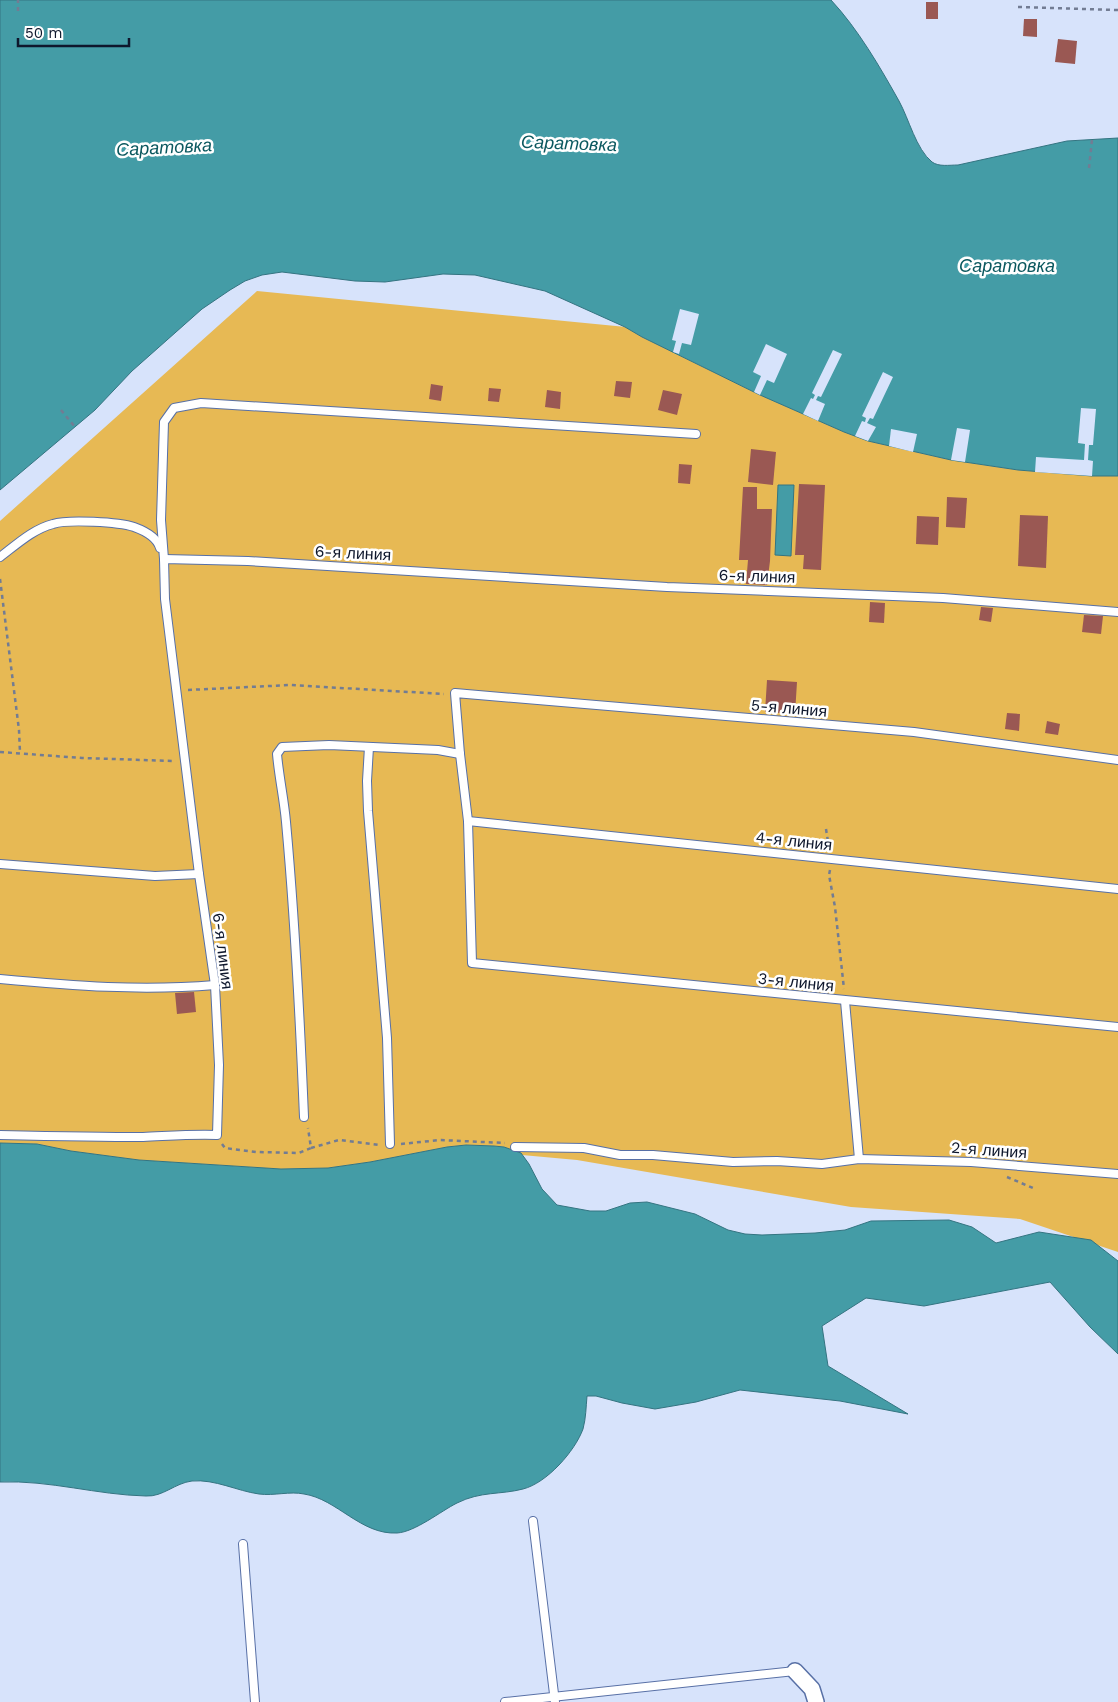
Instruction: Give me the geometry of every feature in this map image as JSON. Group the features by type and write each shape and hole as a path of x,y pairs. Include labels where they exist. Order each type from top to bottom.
{"street":[{"path":"795,1671 812,1689 816,1702"}],"lane":[{"path":"164,560 161,520 164,422 174,408 201,403 696,434"},
{"path":"0,557 33,533 52,524 67,522 133,526 149,534 159,543 164,560"},
{"name":"6-я линия","path":"217,1135 220,1065 215,985 199,874 165,599 164,560 248,561 667,587 943,598 1118,612"},
{"path":"456,693 460,754 468,820"},
{"name":"5-я линия","path":"456,693 914,732 1118,760"},
{"path":"304,1117 300,1003 293,904 286,820 277,754 282,747 297,745 438,750 460,754"},
{"path":"369,747 368,811 387,1038 390,1144"},
{"name":"4-я линия","path":"468,820 1118,889"},
{"name":"3-я линия","path":"468,820 472,963 1118,1027"},
{"path":"0,864 155,876 199,874"},
{"path":"0,979 120,989 171,989 215,985"},
{"path":"846,1000 859,1159"},
{"path":"0,1134 104,1137 217,1135"},
{"name":"2-я линия","path":"515,1147 584,1148 620,1155 654,1155 733,1162 778,1161 822,1164 859,1159 971,1162 1118,1174"},
{"path":"533,1521 555,1699"},
{"path":"243,1544 255,1702"},
{"path":"505,1702 555,1699 795,1671"}],"path":[{"path":"18,0 18,11"},
{"path":"1018,6 1118,10"},
{"path":"1089,168 1092,140"},
{"path":"61,410 75,427"},
{"path":"0,580 19,730 20,753"},
{"path":"177,691 290,685 335,686 374,691 456,693"},
{"path":"0,752 155,762 185,761"},
{"path":"826,829 831,859 829,876 835,907 846,1000"},
{"path":"304,1117 307,1122 311,1148"},
{"path":"217,1135 225,1148 241,1150 299,1152 339,1140 366,1144 402,1144 440,1140 503,1142 515,1147"}],"shaded area":[{"path":"257,291 626,327 642,337 760,395 868,441 951,460 1018,470 1092,476 1118,476 1118,1252 1020,1219 851,1207 577,1160 522,1155 504,1147 494,1146 466,1145 447,1147 328,1168 281,1169 139,1160 71,1151 37,1144 0,1143 0,521"}],"water":[{"name":"Саратовка","path":"0,0 831,0 868,49 903,108 922,150 935,164 958,165 1067,141 1118,138 1118,476 1092,476 1018,470 951,460 868,441 760,395 625,327 545,291 475,275 443,274 385,282 355,281 282,272 262,275 245,281 202,309 132,371 95,410 0,490"},
{"path":"778,485 794,485 791,556 775,555"},
{"path":"0,1143 37,1144 71,1151 139,1160 281,1169 328,1168 447,1147 466,1145 494,1146 504,1147 521,1153 542,1189 557,1205 590,1211 606,1211 630,1203 647,1202 695,1214 728,1230 762,1235 845,1230 871,1221 949,1220 972,1227 996,1243 1039,1232 1091,1240 1118,1261 1118,1354 1090,1327 1050,1282 924,1306 866,1298 822,1326 828,1366 908,1414 840,1401 740,1390 696,1402 655,1409 596,1396 587,1396 584,1425 579,1438 559,1465 541,1480 523,1489 466,1499 412,1529 397,1533 384,1532 372,1528 360,1523 327,1502 299,1493 259,1494 218,1483 192,1481 152,1496 146,1496 37,1483 0,1482"}],"pier":[{"path":"680,309 699,314 691,345 682,343 679,354 673,352 676,341 672,340"},
{"path":"766,344 787,354 774,383 767,380 760,395 754,392 761,376 753,372"},
{"path":"833,350 842,354 821,397 818,396 816,400 825,404 818,421 803,414 811,398 813,399 815,395 812,393"},
{"path":"883,372 893,377 873,419 870,418 867,423 876,427 868,441 855,436 862,421 865,422 866,418 862,416"},
{"path":"1081,408 1096,409 1093,445 1089,445 1088,460 1093,461 1092,476 1035,472 1036,457 1084,460 1085,444 1078,443"},
{"path":"957,428 970,430 965,462 951,460"},
{"path":"891,429 917,434 913,452 889,446"}],"building":[{"path":"926,2 938,2 938,19 926,19"},
{"path":"1024,19 1037,19 1037,37 1023,36"},
{"path":"1058,39 1077,41 1075,64 1055,62"},
{"path":"616,381 632,382 630,398 614,396"},
{"path":"431,384 443,386 441,401 429,399"},
{"path":"489,388 501,389 499,402 488,401"},
{"path":"547,390 561,392 560,409 545,407"},
{"path":"663,390 682,394 677,415 658,410"},
{"path":"751,449 776,452 773,485 748,482"},
{"path":"679,464 692,465 690,484 678,483"},
{"path":"799,484 825,485 821,570 803,569 804,555 795,555"},
{"path":"743,487 757,487 757,509 772,509 767,585 746,584 748,560 739,560"},
{"path":"947,497 967,498 965,528 946,527"},
{"path":"1020,515 1048,516 1046,568 1018,566"},
{"path":"917,516 939,517 938,545 916,544"},
{"path":"870,602 885,603 884,623 869,622"},
{"path":"981,607 993,608 991,622 979,620"},
{"path":"1084,615 1103,616 1101,634 1082,632"},
{"path":"767,680 797,682 795,714 765,712"},
{"path":"1007,713 1020,714 1019,731 1005,729"},
{"path":"1047,721 1060,724 1058,735 1045,733"},
{"path":"194,992 196,1012 177,1014 175,993"}]}
